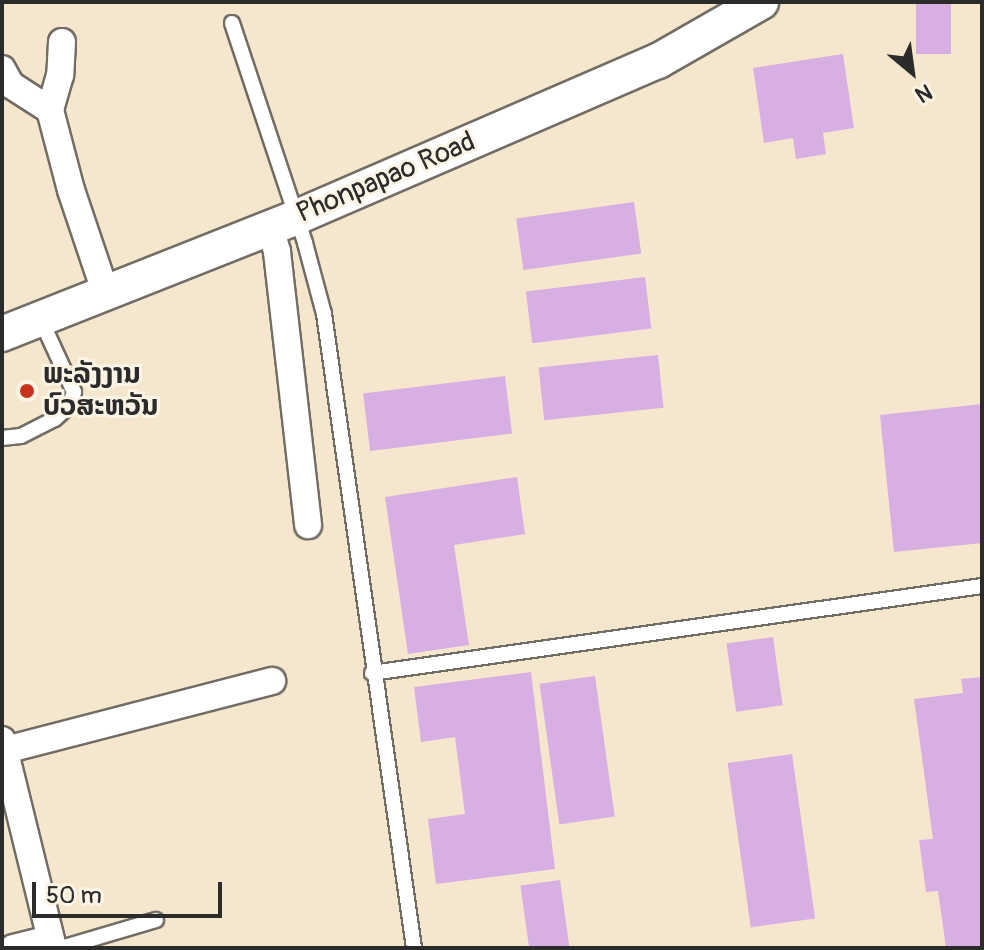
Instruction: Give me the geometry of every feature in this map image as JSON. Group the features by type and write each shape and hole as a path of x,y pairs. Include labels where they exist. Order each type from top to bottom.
{"street":[{"name":"Phonpapao Road","path":"2,334 283,222 658,61 761,2"},
{"path":"62,42 60,75 50,110 71,190 106,294"},
{"path":"2,69 11,85 50,110"},
{"path":"283,222 277,252 308,525"},
{"path":"13,948 55,945 3,745 272,681"}],"lane":[{"path":"232,23 283,222 324,314 372,673 414,948"},
{"path":"2,438 21,436 55,419 69,406 74,392 41,319"},
{"path":"372,673 982,586"},
{"path":"55,945 156,920"}],"building":[{"path":"916,2 951,2 951,54 916,54"},
{"path":"843,54 854,128 823,133 826,154 796,159 793,138 764,143 753,68"},
{"path":"634,202 641,253 523,270 516,219"},
{"path":"645,277 651,329 532,343 526,292"},
{"path":"658,355 664,408 544,420 539,368"},
{"path":"505,376 512,434 370,451 363,393"},
{"path":"982,404 982,543 894,552 880,415"},
{"path":"517,477 525,534 454,545 469,645 408,654 385,497"},
{"path":"773,637 783,705 736,712 726,644"},
{"path":"531,672 555,869 436,884 428,819 465,814 455,737 421,742 414,687"},
{"path":"595,676 615,817 559,824 540,684"},
{"path":"982,677 982,948 946,948 938,891 926,892 919,840 933,839 914,699 963,693 961,679"},
{"path":"792,754 815,918 751,927 728,763"},
{"path":"560,880 570,948 529,948 520,886"}],"place":[{"name":"ພະລັງງານ ບົວສະຫວັນ","path":"27,391"}]}
